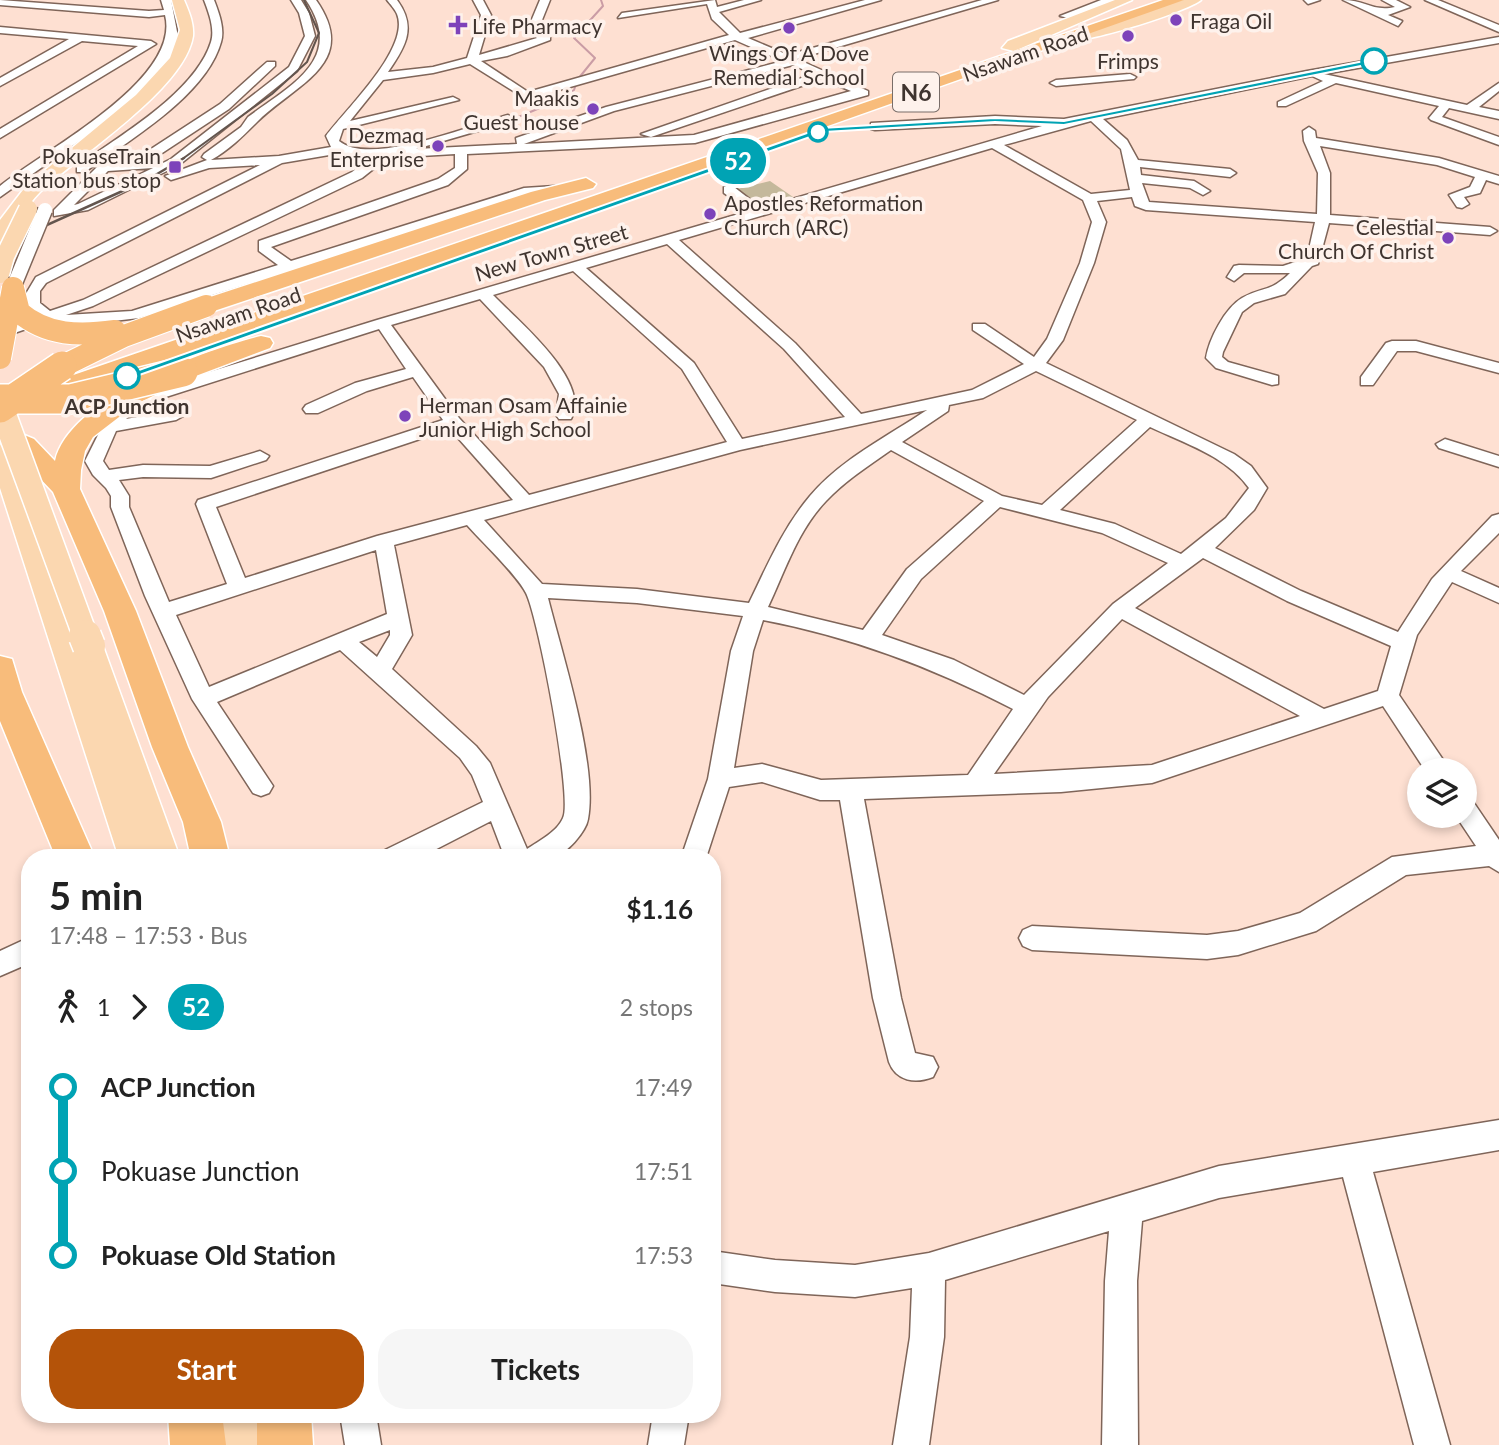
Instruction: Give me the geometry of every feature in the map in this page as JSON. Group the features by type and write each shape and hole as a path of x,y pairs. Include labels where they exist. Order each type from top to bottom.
{"highway":[{"name":"Nsawam Road","path":"0,403 928,88 1085,18 1150,0"},
{"name":"Nsawam Road","path":"0,403 499,226 628,174 866,94 1060,40 1177,0"},
{"path":"0,422 513,238 652,192 824,130 866,121 995,68 1010,53"},
{"path":"7,281 19,312 44,330 78,335 131,328 206,306 555,191 628,174"},
{"path":"66,489 71,452 92,423 131,396 183,372 652,192"},
{"path":"0,386 492,221 526,213"},
{"path":"0,358 7,281"},
{"path":"0,403 59,366 117,339 206,306"},
{"path":"0,403 93,397 183,372"},
{"path":"0,433 24,444 66,489 120,611 170,747 202,822 209,849"},
{"path":"0,668 5,692 72,849"},
{"path":"196,1423 200,1445"},
{"path":"284,1423 285,1445"}],"main road":[{"path":"7,281 5,256 48,186 146,111 184,72 200,40 199,18 191,0"},
{"path":"1085,18 1126,0"},
{"path":"1060,40 1085,37 1195,0"},
{"path":"0,237 34,208 59,164 168,72 186,41 186,19 173,6"},
{"path":"0,403 78,650 133,849"},
{"path":"0,452 160,849"},
{"path":"200,1445 201,1423"},
{"path":"243,1445 244,1423"}],"street":[{"path":"0,193 140,88 165,59 174,35 173,6 166,0"},
{"path":"69,179 182,91 200,72 216,39 215,13 209,0"},
{"path":"60,228 185,155 293,69 310,36 304,13 296,0"},
{"path":"208,164 205,160 245,130 252,120 316,67 330,37 330,30 311,0"},
{"path":"341,149 333,142 338,127 395,55 406,26 401,10 391,0"},
{"path":"472,60 486,15 478,0"},
{"path":"377,77 433,70 503,54 546,38 533,31 545,0"},
{"path":"622,16 756,0"},
{"path":"472,60 528,98 689,47 876,0"},
{"path":"513,148 525,139 610,109 993,0"},
{"path":"1065,16 1111,0"},
{"path":"1348,0 1398,23"},
{"path":"1378,14 1405,7 1387,0"},
{"path":"1430,0 1499,29"},
{"path":"0,2 56,7 173,6"},
{"path":"711,4 716,17 738,36 819,76 866,94"},
{"path":"932,4 948,12"},
{"path":"3,31 56,7"},
{"path":"3,31 148,44 171,41"},
{"path":"0,83 79,38"},
{"path":"216,39 229,42 205,83 190,99 104,167 58,211 66,212 108,200 184,170 208,164 279,160 341,149 384,154 712,137 866,94"},
{"path":"866,121 995,120 1064,123 1307,74 1499,40"},
{"path":"0,134 148,44"},
{"path":"7,63 29,65"},
{"path":"133,166 190,130 256,81 271,64"},
{"path":"1307,74 1499,115"},
{"path":"639,140 652,131 819,76"},
{"path":"1056,83 1130,77"},
{"path":"1101,79 1118,112"},
{"path":"1282,104 1335,80"},
{"path":"1469,109 1498,89"},
{"path":"338,127 453,100"},
{"path":"1434,117 1446,104"},
{"path":"1420,114 1499,141"},
{"path":"1093,117 1119,136 1133,163 1136,193 1140,203 1146,206 1490,231"},
{"path":"0,334 49,319 356,175 384,154 508,119"},
{"name":"New Town Street","path":"261,786 203,699 155,596 120,507 120,496 94,461 99,444 123,410 141,399 382,323 1064,123"},
{"path":"1272,380 1222,365 1214,358 1236,310 1249,300 1280,291 1305,266 1314,261 1323,220 1322,165 1309,136 1404,159 1439,162 1499,180"},
{"path":"992,143 1089,198 1136,193"},
{"path":"289,267 264,244 443,182 461,169 461,150"},
{"path":"279,160 41,280 33,288 30,299 37,312 49,319 110,319 134,315 529,191 555,191"},
{"path":"1133,163 1230,173"},
{"path":"104,167 157,164"},
{"path":"1462,204 1456,195 1475,190 1482,176"},
{"path":"1134,178 1194,185 1203,191"},
{"path":"729,190 758,212"},
{"path":"164,611 384,541 737,445 977,394 1036,365 1055,340 1099,227 1089,198"},
{"path":"670,239 797,349 830,384 856,419"},
{"path":"1234,277 1239,269 1276,270 1305,266"},
{"path":"577,267 688,366 737,445"},
{"path":"484,294 551,365 567,394 565,415"},
{"path":"382,323 453,422 525,502"},
{"path":"976,783 1003,736 1026,705 1119,610 1201,549 1252,501 1258,488 1245,470 1228,458 1036,365 979,327"},
{"path":"1367,382 1392,346 1416,346 1499,368"},
{"path":"312,409 361,387 416,371"},
{"path":"696,849 720,779 736,681 755,612 795,529 817,498 951,401"},
{"path":"110,427 176,415"},
{"path":"1045,513 1147,420"},
{"path":"239,587 205,504 453,422"},
{"path":"890,443 996,500 1108,528 1182,562"},
{"path":"1445,444 1499,462"},
{"path":"107,477 143,471 211,472 260,456"},
{"path":"867,640 914,574 996,500"},
{"path":"471,517 536,591 569,731 578,792 576,821 560,840 547,849"},
{"path":"1429,758 1388,696 1402,642 1429,596 1499,520"},
{"path":"380,671 401,635 400,617 384,541"},
{"path":"1201,549 1294,596 1402,642"},
{"path":"1449,573 1499,596"},
{"path":"536,591 631,593 755,612 867,640 933,660 1026,705"},
{"path":"1119,610 1320,717"},
{"path":"203,699 400,617"},
{"path":"343,641 380,671 468,752 482,770 514,849"},
{"path":"720,779 761,773 788,778 820,790 849,790 976,783 1060,782 1152,774 1388,696"},
{"path":"849,790 887,998 903,1062 912,1068 923,1067"},
{"path":"412,849 497,806"},
{"path":"1032,938 1207,947 1238,943 1307,923 1401,866 1497,858 1477,828"},
{"path":"0,964 21,954"},
{"path":"721,1268 775,1276 855,1281 929,1269 1219,1182 1499,1135"},
{"path":"1354,1160 1433,1445"},
{"path":"1121,1445 1121,1281 1127,1209"},
{"path":"911,1445 927,1337 929,1269"},
{"path":"359,1423 363,1445"},
{"path":"666,1445 670,1423"}],"shaded area":[{"path":"770,181 793,197 760,206 737,189"}],"waterway":[{"path":"509,121 561,99 574,90 578,79 595,58 574,38 603,6 601,0"},
{"path":"368,172 395,159 392,160"}],"railway":[{"path":"183,159 272,94 307,62 319,33 304,0"},
{"path":"0,246 147,180 183,159"}],"bus line":[{"name":"52","path":"127,376 824,130 995,120 1064,123 1374,61"}],"place":[{"name":"Fraga Oil","path":"1176,20"},
{"name":"Life Pharmacy","path":"458,25"},
{"name":"Wings Of A Dove Remedial School","path":"789,28"},
{"name":"Frimps","path":"1128,36"},
{"name":"Maakis Guest house","path":"593,109"},
{"name":"Dezmaq Enterprise","path":"438,146"},
{"name":"PokuaseTrain Station bus stop","path":"175,167"},
{"name":"Apostles Reformation Church (ARC)","path":"710,214"},
{"name":"Celestial Church Of Christ","path":"1448,238"},
{"name":"ACP Junction","path":"127,376"},
{"name":"Herman Osam Affainie Junior High School","path":"405,416"}]}
